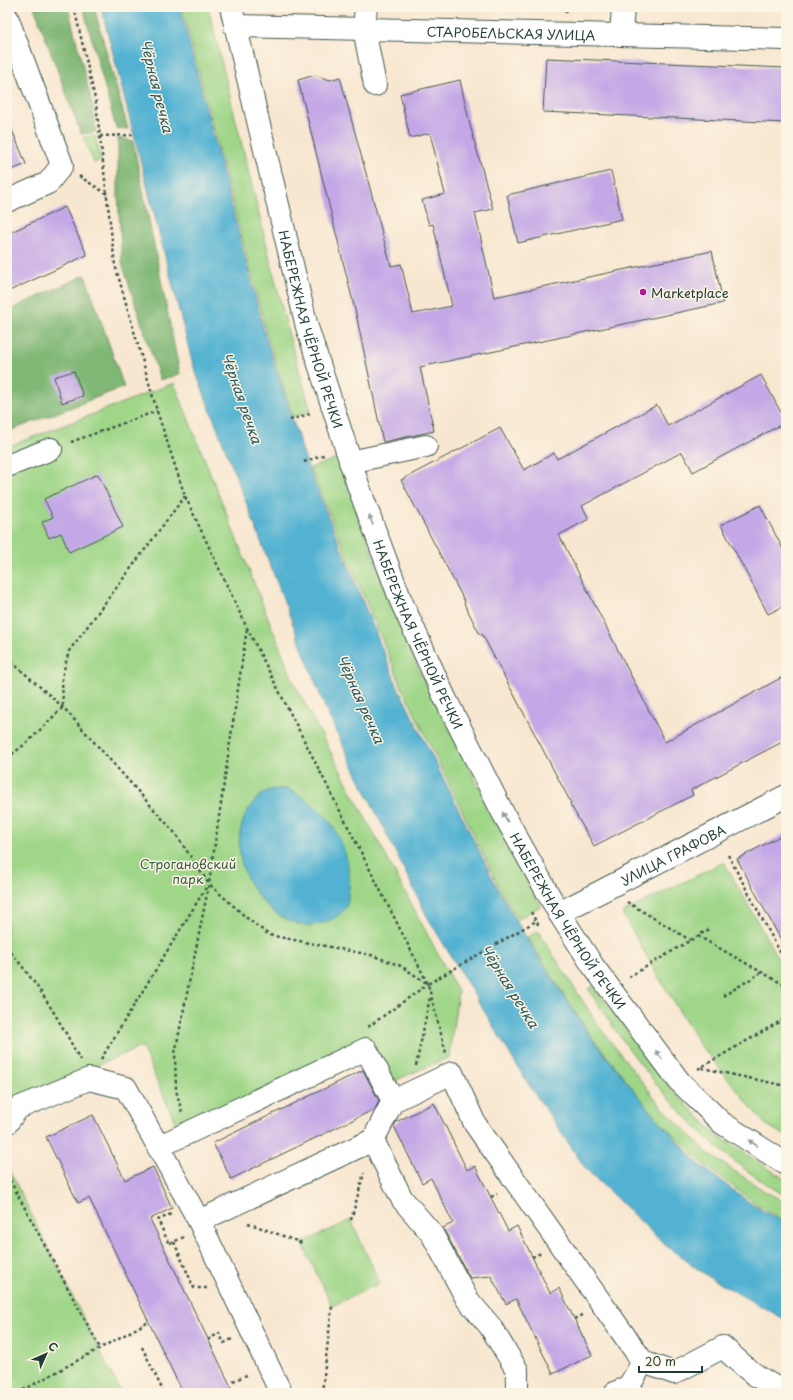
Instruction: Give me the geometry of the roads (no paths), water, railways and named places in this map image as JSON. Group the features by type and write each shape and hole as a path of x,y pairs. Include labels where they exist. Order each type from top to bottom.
{"street":[{"path":"366,7 364,29 375,86"},
{"path":"621,34 623,7"},
{"path":"7,17 62,165 48,183 7,201"},
{"name":"СТАРОБЕЛЬСКАЯ УЛИЦА","path":"233,17 364,29 786,39"},
{"name":"НАБЕРЕЖНАЯ ЧЁРНОЙ РЕЧКИ","path":"233,17 307,327 350,462 401,602 444,698 503,813 560,913 593,966 679,1081 722,1123 786,1164"},
{"path":"350,462 426,446"},
{"path":"7,466 51,449"},
{"name":"УЛИЦА ГРАФОВА","path":"560,913 786,796"},
{"path":"158,1148 366,1049 402,1097"},
{"path":"199,1222 373,1140 402,1097 452,1074 475,1124 643,1362 674,1373 724,1347 744,1367 765,1383 786,1392"},
{"path":"7,1123 18,1108 89,1079 126,1088 199,1222 281,1393"},
{"path":"373,1140 402,1199 432,1234 467,1299 490,1326 517,1370 517,1393"},
{"path":"615,1393 629,1386 643,1362"}],"water":[{"name":"Чёрная речка","path":"101,7 180,7 267,342 308,467 397,685 498,889 530,944 589,1035 655,1116 700,1165 753,1205 786,1223 786,1320 710,1278 665,1245 586,1169 525,1079 428,918 328,715 193,365"},
{"path":"274,789 288,789 309,802 327,818 338,835 348,865 349,885 347,906 341,913 327,922 312,925 301,925 284,919 263,902 254,890 242,864 239,849 240,835 243,821 250,807 258,797 267,791"}],"place":[{"name":"Marketplace","path":"643,292"}],"park label":[{"name":"Строгановский парк","path":"188,870"}]}
